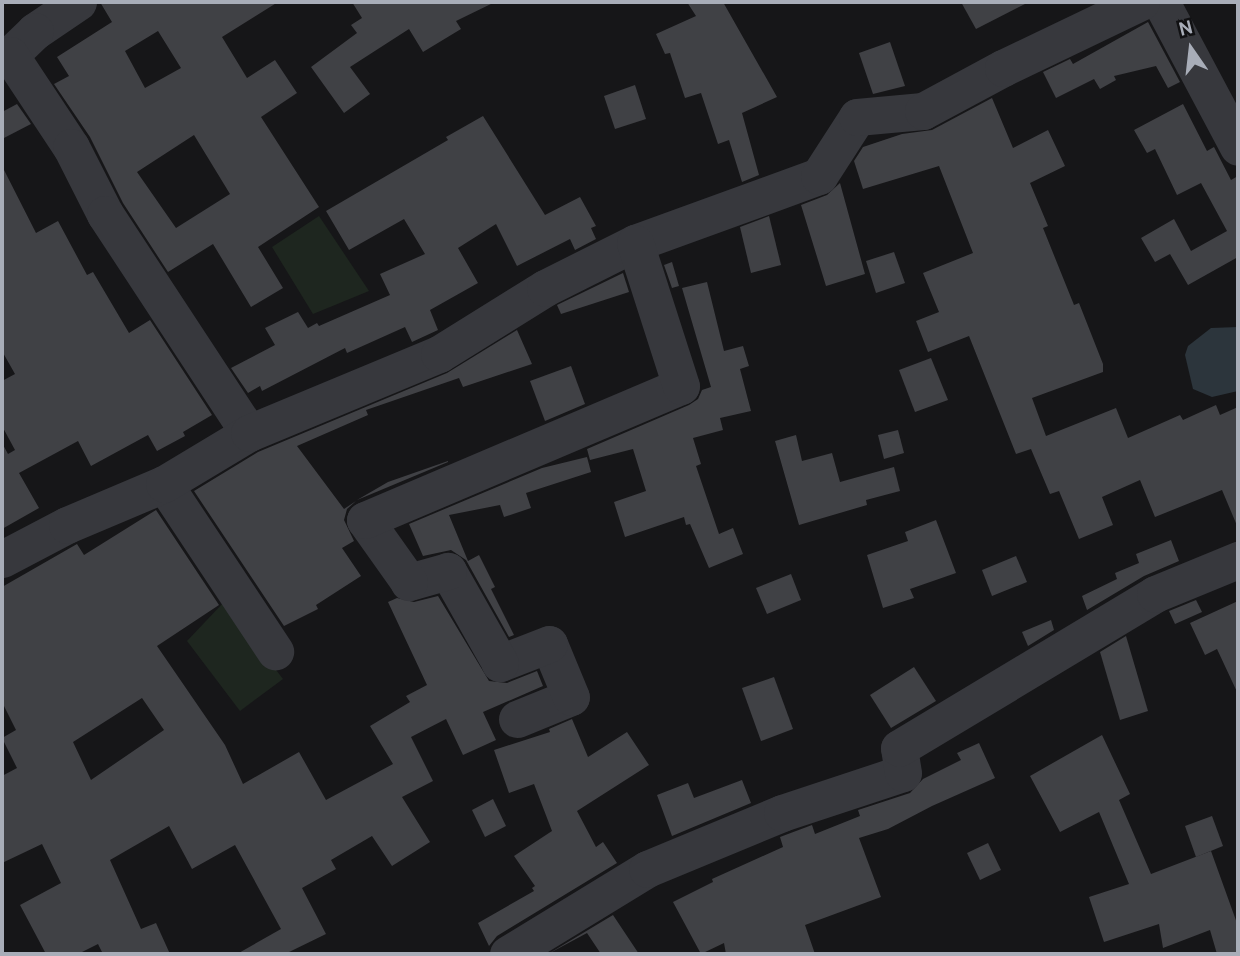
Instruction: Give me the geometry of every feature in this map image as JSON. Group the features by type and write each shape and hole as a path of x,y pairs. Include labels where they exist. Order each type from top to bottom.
{"street":[{"path":"78,2 35,31 6,57 71,147 105,214 249,433"},
{"path":"2,559 66,525 164,484 249,433 439,354 545,288 635,243 819,176 857,117 923,111 1003,68 1141,2"},
{"path":"1161,2 1238,147"},
{"path":"517,719 570,698 549,644 500,663 448,570 409,583 365,520 681,386 635,243"},
{"path":"164,484 275,651"},
{"path":"508,954 647,869 782,813 903,773 899,748 1155,594 1238,560"}],"shaded area":[{"path":"319,216 369,291 313,314 272,247"},
{"path":"1238,327 1238,391 1212,397 1193,389 1185,355 1188,346 1211,328"},
{"path":"224,602 283,679 240,711 187,641"}],"building":[{"path":"100,2 278,2 222,37 247,78 275,60 297,93 261,117 319,207 258,247 283,288 251,307 213,244 168,272 123,203 90,137 54,84 69,76 57,57 112,22","holes":["158,31 181,68 145,88 125,51","194,135 230,194 176,228 137,172"]},
{"path":"352,2 495,2 456,21 461,29 423,52 409,29 350,67 370,94 344,113 311,67 357,33 351,25 362,18"},
{"path":"687,2 723,2 777,97 742,113 759,175 742,182 729,140 718,144 701,93 685,98 670,53 665,54 656,34 696,16"},
{"path":"961,2 1029,2 976,29"},
{"path":"1148,22 1180,82 1168,88 1156,66 1114,76 1116,80 1100,89 1094,79 1056,98 1043,72 1070,59 1073,64"},
{"path":"890,42 905,86 873,94 859,53"},
{"path":"635,85 646,119 615,129 604,96"},
{"path":"992,98 1013,148 1048,130 1065,166 1030,183 1048,226 1043,228 1074,305 1079,303 1103,364 1103,372 1032,398 1046,436 1116,408 1128,438 1180,415 1183,420 1216,405 1220,415 1238,407 1238,528 1222,490 1155,517 1140,480 1102,497 1113,525 1079,539 1059,491 1050,494 1031,449 1016,454 969,336 928,352 916,321 939,312 923,273 973,253 939,166 863,189 854,161 863,147 902,134 932,130"},
{"path":"17,104 31,124 2,139 2,112"},
{"path":"1183,104 1207,151 1214,147 1231,180 1238,176 1238,257 1188,285 1170,254 1155,262 1141,238 1174,219 1191,251 1227,231 1201,183 1177,195 1155,149 1147,153 1134,130"},
{"path":"483,116 545,215 580,197 596,226 591,228 596,239 575,250 570,239 517,266 496,224 458,248 478,283 430,310 438,330 412,342 405,327 347,353 345,348 262,391 260,386 248,393 231,368 275,345 265,328 298,312 308,328 317,323 319,326 390,295 380,274 425,254 404,219 349,250 326,211 448,140 446,137"},
{"path":"2,166 36,233 58,221 87,275 93,272 129,333 150,320 212,415 183,432 185,436 157,451 148,435 91,466 78,441 19,473 39,508 2,529 2,443 8,454 15,450 2,426 2,381 15,374 2,351"},
{"path":"840,183 865,274 826,286 801,205 827,195"},
{"path":"769,216 781,265 751,273 740,227"},
{"path":"894,252 905,283 876,293 866,261"},
{"path":"672,262 679,286 672,288 664,265"},
{"path":"623,273 629,292 561,314 557,305"},
{"path":"707,282 724,351 743,346 749,366 740,369 751,411 720,418 723,430 693,438 701,464 696,466 719,534 733,528 743,554 709,568 690,524 686,525 684,517 625,537 614,502 646,491 633,449 590,460 587,449 689,405 698,399 702,390 711,387 682,288"},
{"path":"517,330 532,364 463,387 459,378 366,410 368,415 297,446 344,509 356,501 347,509 344,520 354,541 342,548 361,576 316,605 318,609 284,626 194,491 258,452 447,373"},
{"path":"931,358 948,400 915,412 899,370"},
{"path":"571,366 585,404 545,421 530,381"},
{"path":"898,430 904,453 884,459 878,435"},
{"path":"796,435 802,461 832,453 840,482 894,467 900,491 866,500 867,505 799,525 775,441"},
{"path":"587,457 591,472 526,493 531,508 504,517 500,505 449,515 468,561 479,555 495,587 491,589 514,635 509,637 466,560 451,550 423,556 409,524 542,468"},
{"path":"448,462 357,500 388,482"},
{"path":"156,510 219,605 157,646 225,745 243,784 299,752 326,800 393,764 370,726 410,702 406,696 427,685 388,602 397,598 414,602 438,596 489,681 507,683 537,671 543,686 483,712 496,740 463,755 446,719 411,737 433,781 402,797 430,842 392,866 372,836 331,860 336,869 302,888 326,934 285,954 237,954 281,929 235,845 192,869 169,826 110,860 141,929 156,923 170,954 103,954 98,944 78,954 46,954 20,905 61,883 42,844 2,863 2,776 17,768 2,738 16,730 2,702 2,587 77,544 84,555","holes":["142,698 164,730 91,780 73,742"]},
{"path":"936,520 956,573 910,589 914,598 883,608 867,555 908,541 905,532"},
{"path":"1171,540 1179,561 1144,576 1087,610 1082,596 1117,579 1115,573 1139,563 1136,554"},
{"path":"1016,556 1027,582 992,596 982,570"},
{"path":"791,574 801,600 767,614 756,588"},
{"path":"1196,600 1202,612 1175,624 1169,611"},
{"path":"1238,601 1238,694 1217,649 1205,655 1190,623"},
{"path":"1051,620 1054,630 1028,646 1022,632"},
{"path":"1126,636 1148,711 1120,720 1100,652"},
{"path":"914,667 936,701 891,728 870,695"},
{"path":"774,677 793,729 761,741 742,688"},
{"path":"572,719 588,757 627,732 649,765 577,811 596,847 603,842 617,863 497,936 489,946 478,923 534,891 532,888 535,886 514,856 552,831 534,784 509,793 494,750 550,732 549,729"},
{"path":"1102,735 1130,794 1119,800 1151,874 1211,851 1238,926 1238,954 1217,954 1210,930 1163,948 1159,924 1104,942 1089,897 1129,884 1099,812 1060,832 1030,776"},
{"path":"979,743 995,778 888,829 859,838 881,897 805,925 815,954 726,954 724,943 701,954 673,902 713,882 712,879 783,847 780,837 812,825 815,834 860,816 858,810 910,793 923,779 961,760 957,753"},
{"path":"742,780 751,803 672,836 657,795 688,783 694,798"},
{"path":"493,799 506,826 485,837 472,810"},
{"path":"1212,816 1223,846 1196,857 1185,826"},
{"path":"988,843 1001,870 980,880 967,853"},
{"path":"613,915 639,954 601,954 587,933 548,954"}]}
